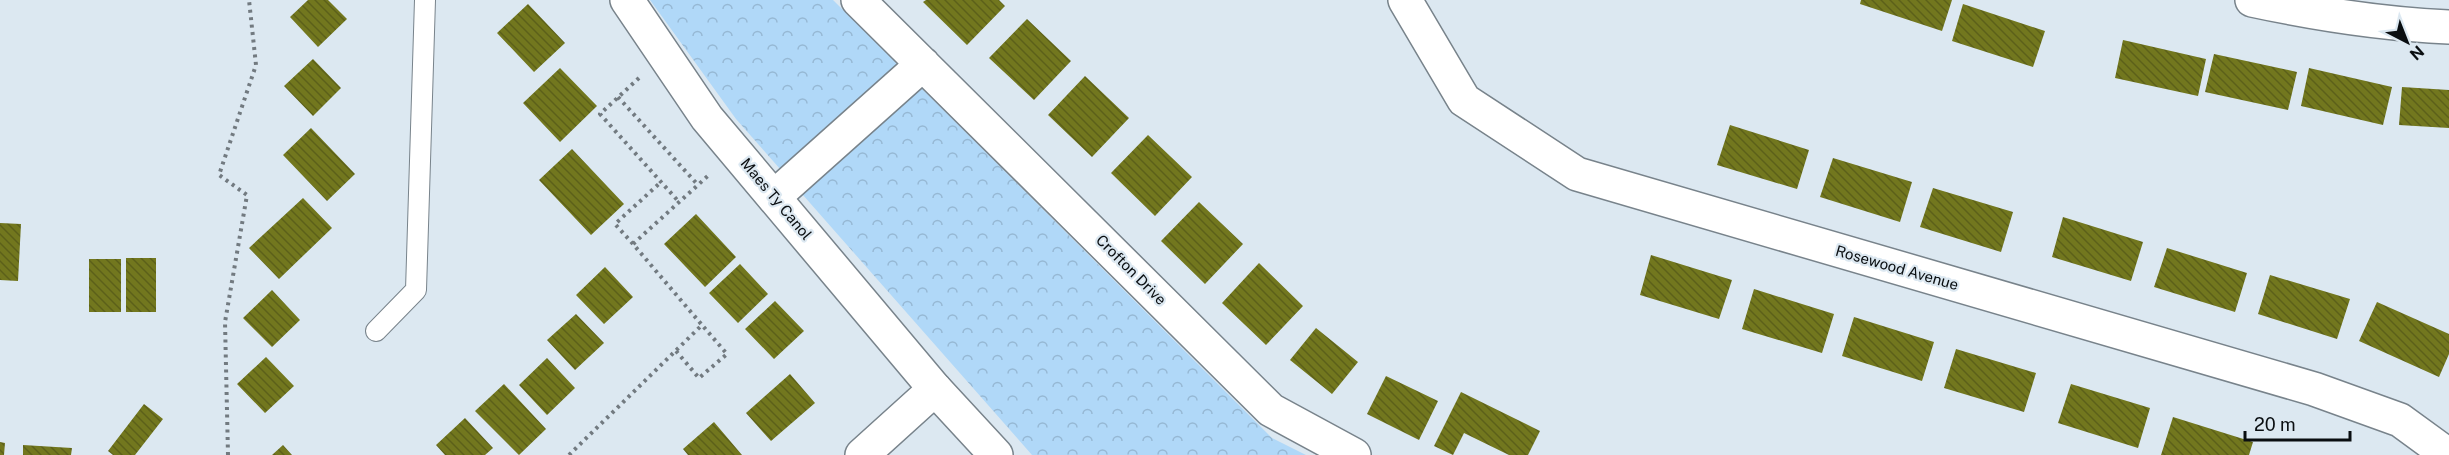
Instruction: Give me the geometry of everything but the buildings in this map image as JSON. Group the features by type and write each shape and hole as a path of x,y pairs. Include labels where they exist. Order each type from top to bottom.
{"street":[{"name":"Maes Ty Canol","path":"627,0 707,118 935,389 996,455"},
{"name":"Crofton Drive","path":"858,0 1271,410 1354,455"},
{"name":"Rosewood Avenue","path":"1405,0 1464,100 1577,174 2314,389 2400,420 2448,455"},
{"path":"2252,0 2313,13 2405,25 2449,27"},
{"path":"774,197 923,64"},
{"path":"862,455 935,389"}],"lane":[{"path":"376,331 416,290 425,0"}],"path":[{"path":"228,455 225,322 247,195 219,176 256,65 249,0"},
{"path":"642,76 600,114 680,202"},
{"path":"618,97 698,185"},
{"path":"633,244 717,168"},
{"path":"661,182 615,224 727,354 699,378 676,351"},
{"path":"568,455 702,325"}],"green space":[{"path":"650,0 833,0 1272,438 1306,455 1032,455 736,119"}]}
